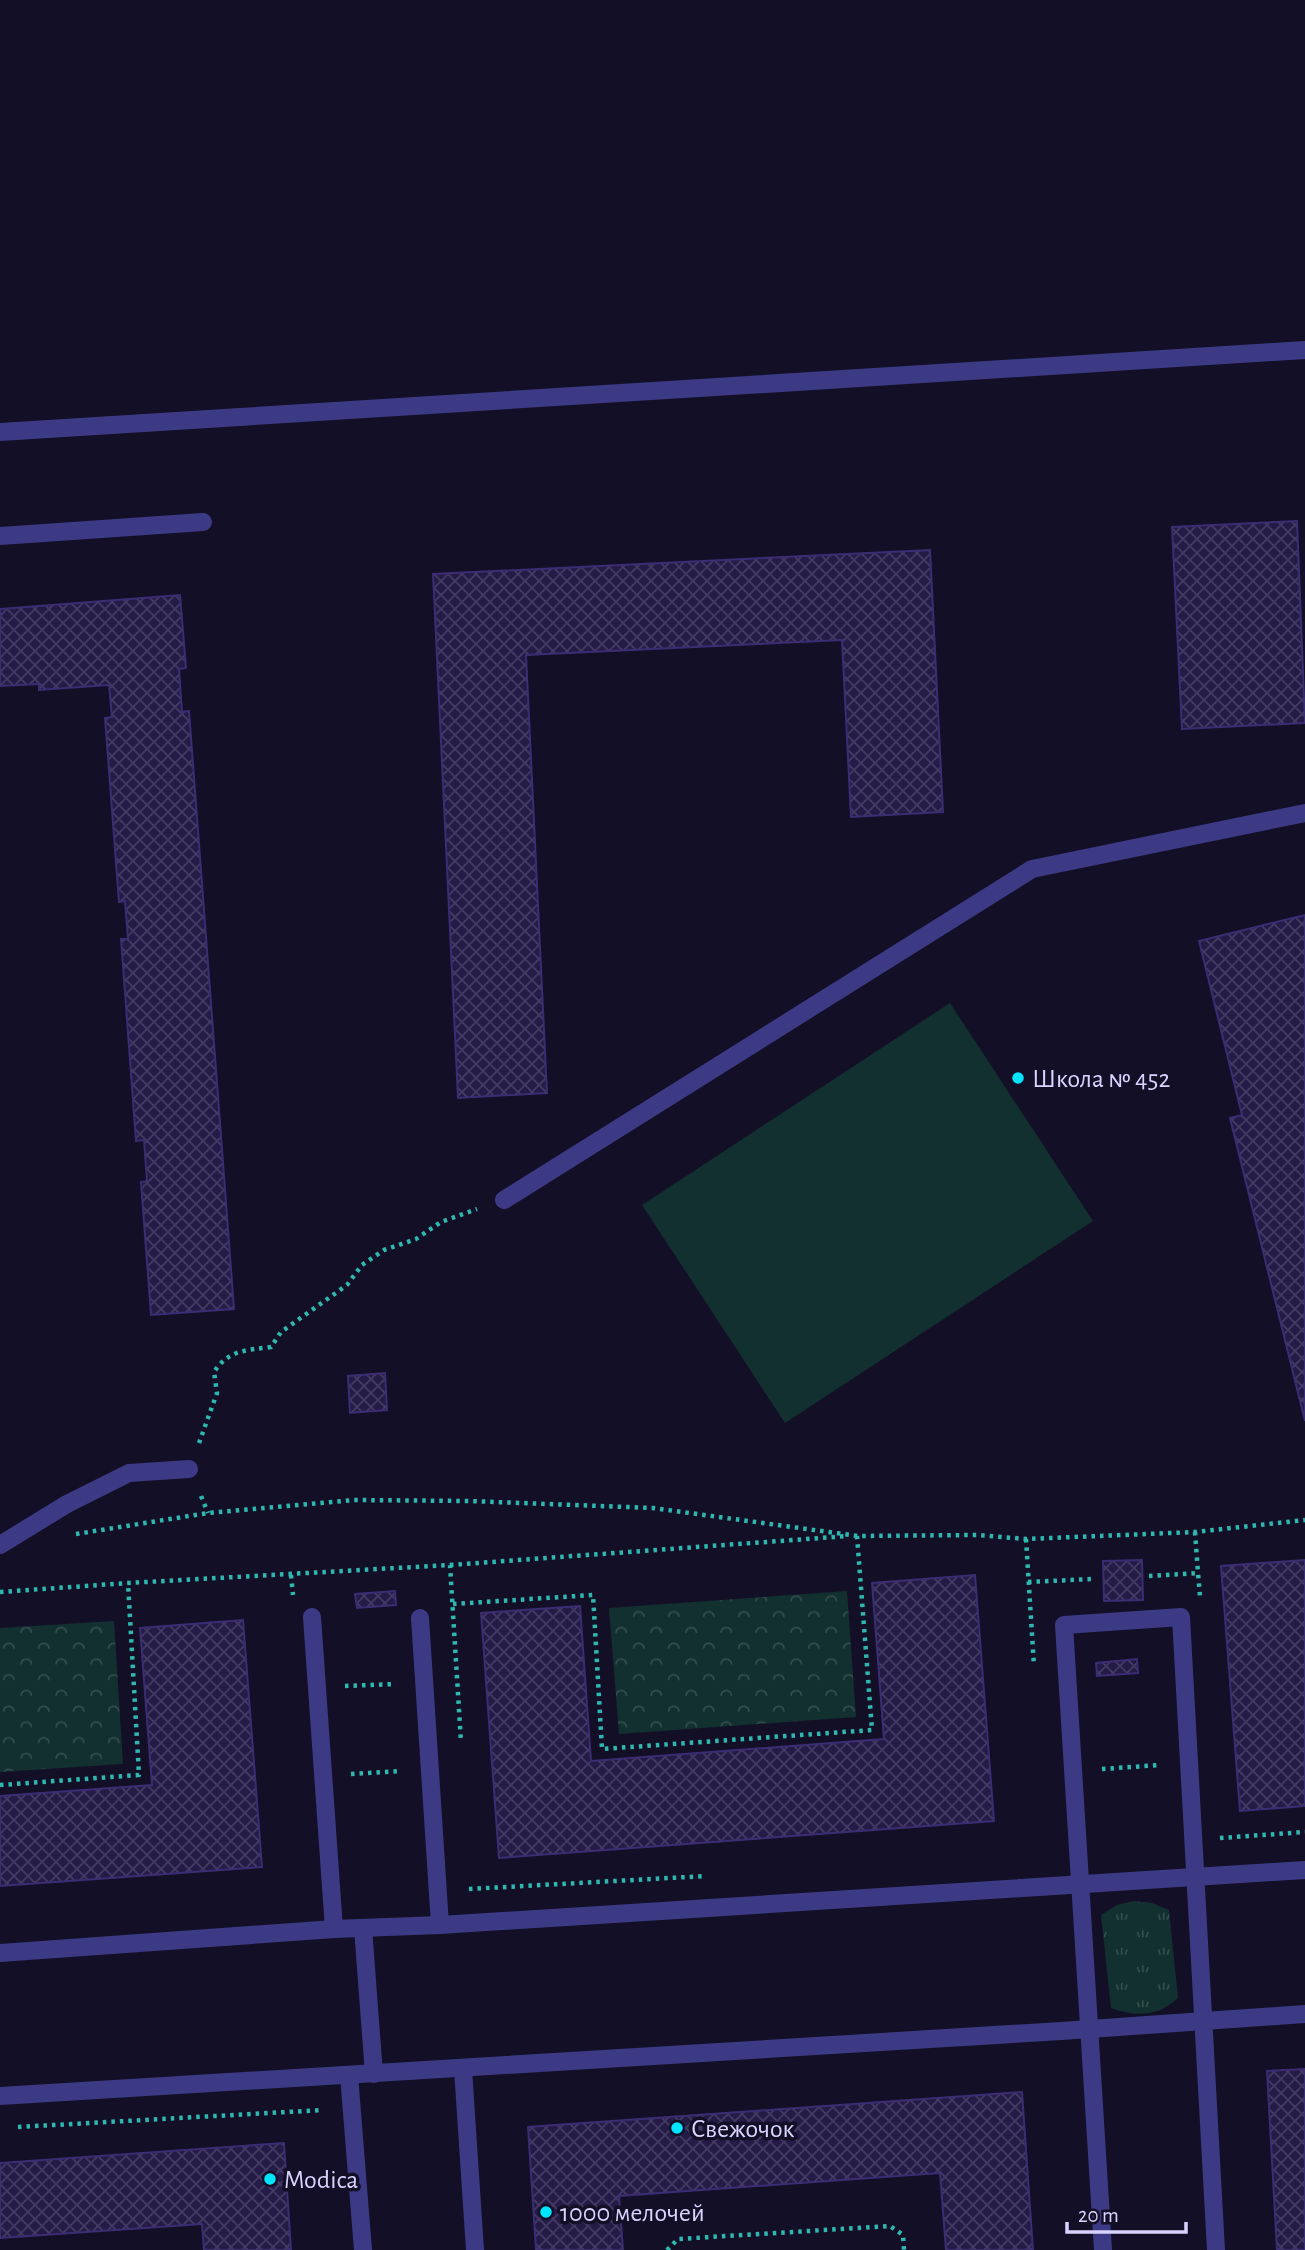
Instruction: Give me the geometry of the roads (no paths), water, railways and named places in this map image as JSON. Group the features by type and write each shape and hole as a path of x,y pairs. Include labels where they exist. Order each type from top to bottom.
{"lane":[{"path":"0,432 1305,349"},
{"path":"0,536 203,523"},
{"path":"504,1200 1032,869 1305,813"},
{"path":"0,1545 67,1504 129,1474 189,1469"},
{"path":"312,1617 334,1929"},
{"path":"1103,2250 1064,1625 1181,1617 1216,2250"},
{"path":"420,1618 440,1925"},
{"path":"0,1953 334,1929 440,1925 1305,1870"},
{"path":"363,1928 374,2074"},
{"path":"0,2096 1305,2014"},
{"path":"463,2068 475,2250"},
{"path":"349,2075 363,2250"}],"place":[{"name":"Школа № 452","path":"1018,1078"},
{"name":"Свежочок","path":"677,2128"},
{"name":"Modica","path":"270,2179"},
{"name":"1000 мелочей","path":"546,2212"}]}
